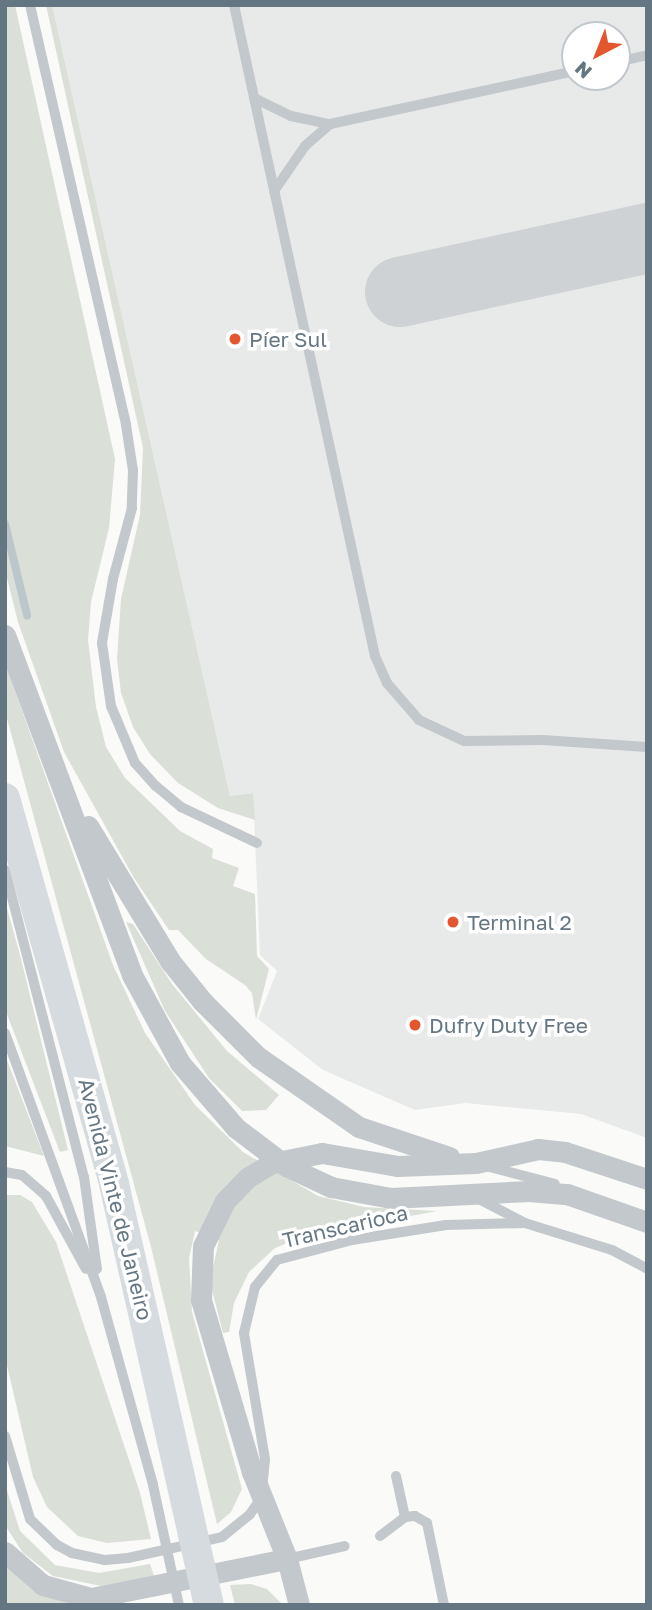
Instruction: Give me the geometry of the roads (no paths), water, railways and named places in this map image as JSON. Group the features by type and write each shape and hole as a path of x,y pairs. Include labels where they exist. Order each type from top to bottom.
{"street":[{"path":"5,635 61,778 109,916 153,1019 180,1063 236,1128 286,1166 331,1187 391,1198 529,1191 567,1194 647,1223"},
{"path":"61,778 170,961 229,1031 289,1082 359,1128 473,1163"},
{"name":"Avenida Vinte de Janeiro","path":"5,798 114,1184 209,1605"},
{"path":"299,1605 286,1559 261,1498 201,1300 199,1272 207,1231 236,1187 257,1170 288,1158 339,1153 397,1166 473,1163 538,1149 576,1155 647,1179"},
{"path":"5,1552 43,1585 91,1598 286,1559"}],"lane":[{"path":"30,5 126,425 133,470 132,508 113,579 102,643 111,706 135,763 156,786 181,807 257,843"},
{"path":"234,5 375,656 387,683 419,720 464,741 542,740 647,747"},
{"path":"254,98 291,116 330,124 561,74"},
{"path":"274,191 305,146 330,124"},
{"path":"5,870 84,1177 100,1297"},
{"path":"5,1033 100,1297 153,1485 179,1605"},
{"path":"473,1163 567,1186 647,1215"},
{"path":"5,1172 22,1175 46,1196 100,1297"},
{"path":"471,1194 525,1223"},
{"name":"Transcarioca","path":"261,1498 265,1459 244,1334 247,1307 266,1270 296,1253 352,1240 446,1225 525,1223 612,1250 647,1269"},
{"path":"5,1436 30,1519 57,1545 89,1558 128,1558 222,1537 250,1514 261,1498"},
{"path":"396,1476 405,1517"},
{"path":"380,1536 405,1517 415,1516 427,1524 444,1605"},
{"path":"286,1559 345,1546"}],"waterway":[{"path":"5,524 27,615"}],"place":[{"name":"Píer Sul","path":"235,339"},
{"name":"Terminal 2","path":"453,922"},
{"name":"Dufry Duty Free","path":"415,1025"}]}
